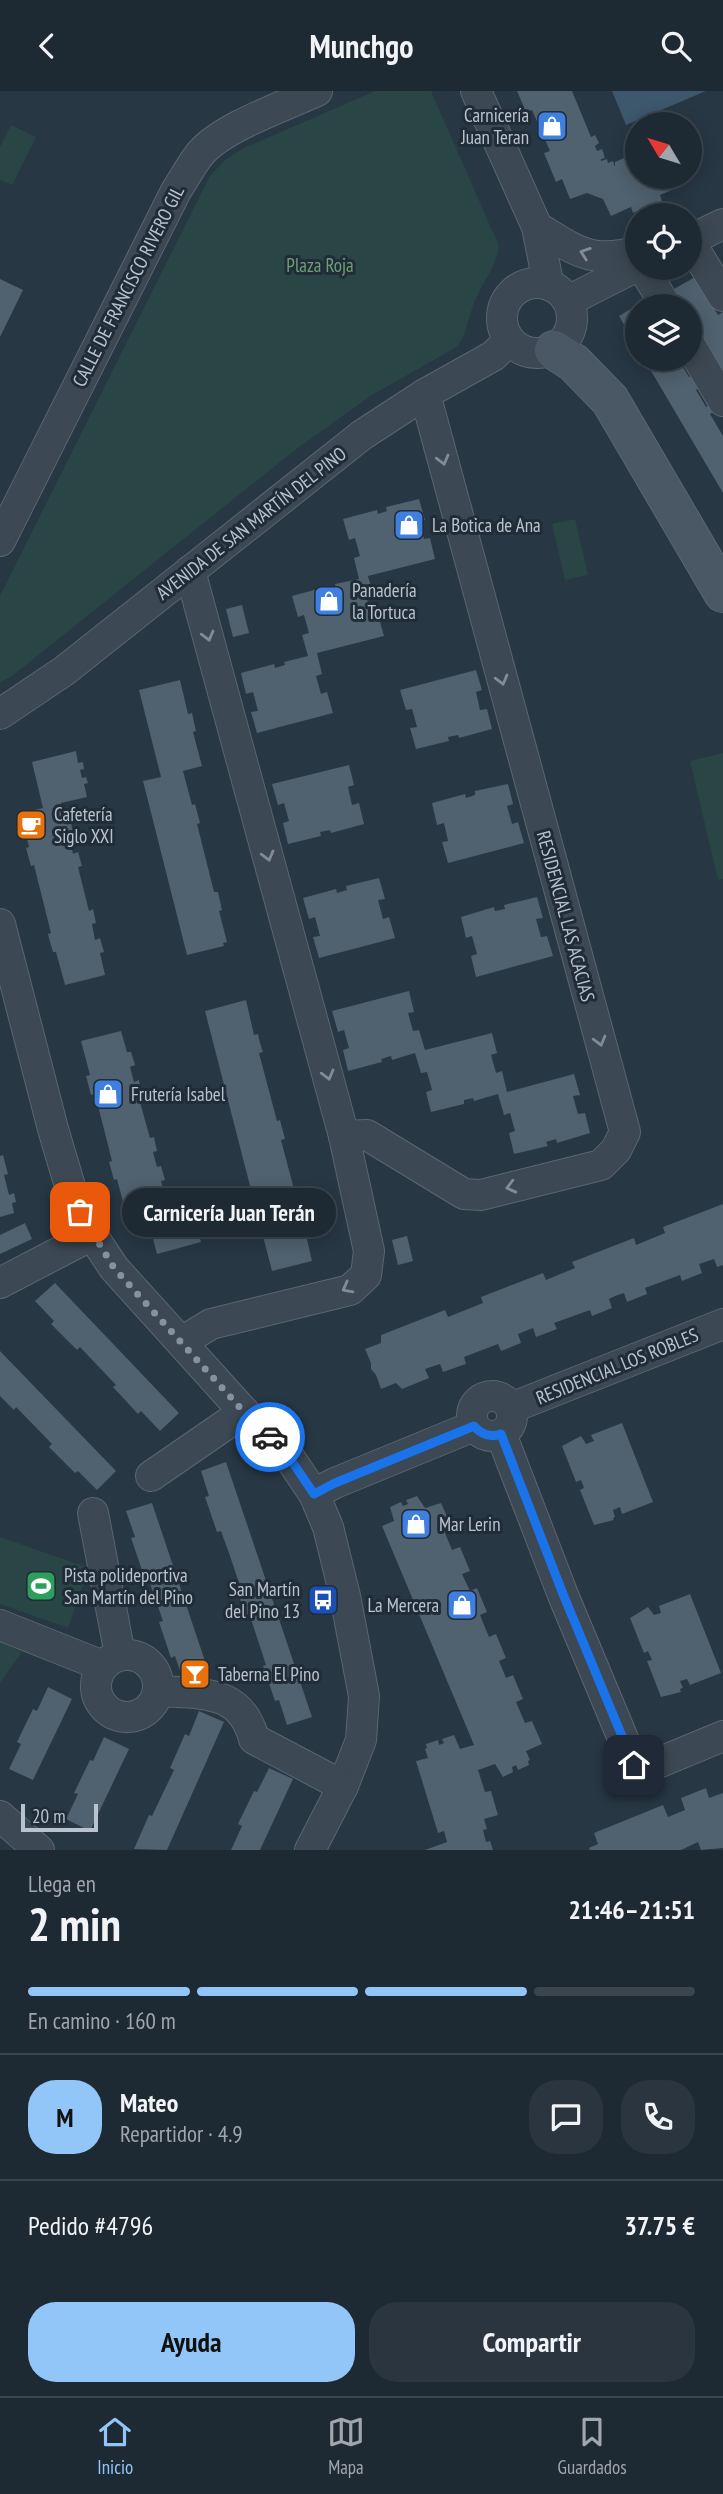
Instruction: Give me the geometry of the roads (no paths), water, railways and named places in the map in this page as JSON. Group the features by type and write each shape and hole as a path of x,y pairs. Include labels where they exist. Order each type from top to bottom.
{"main road":[{"path":"554,350 574,363 610,400 723,593"}],"street":[{"name":"CALLE DE FRANCISCO RIVERO GIL","path":"0,541 176,191 199,154 208,145 243,124 317,91"},
{"path":"476,91 537,227 558,292 572,315 565,339 554,350 539,355 526,353 509,341 501,315 508,299 519,288 532,281 558,292 625,270"},
{"path":"537,227 578,251 594,257 625,255"},
{"path":"702,237 723,296"},
{"name":"AVENIDA DE SAN MARTÍN DEL PINO","path":"0,714 64,671 362,435 425,394 494,356 509,341"},
{"path":"702,365 723,401"},
{"name":"RESIDENCIAL LAS ACACIAS","path":"344,1136 367,1135 464,1194 481,1195 601,1165 616,1150 625,1132 425,394"},
{"path":"183,1341 211,1324 350,1290 366,1275 369,1251 344,1136 190,571"},
{"path":"0,924 6,973 72,1193 92,1234 114,1268 183,1341 244,1412 287,1454 314,1494 328,1527 358,1656 364,1696 361,1741 343,1786 310,1850"},
{"path":"0,1283 92,1234"},
{"name":"RESIDENCIAL LOS ROBLES","path":"314,1494 335,1483 495,1422 723,1324"},
{"path":"151,1476 244,1412"},
{"path":"495,1422 634,1765 646,1768 723,1737"},
{"path":"93,1513 111,1661"},
{"path":"0,1625 111,1661 140,1657 148,1663 158,1681 158,1691 155,1701 140,1714 120,1717 102,1706 97,1696 97,1675 111,1661"},
{"path":"158,1691 225,1699 238,1708 249,1722 254,1739 343,1786"},
{"path":"0,1816 39,1850"}],"water":[{"path":"612,91 706,91 657,112 625,112 625,123"}],"place":[{"name":"Carnicería Juan Teran","path":"552,126"},
{"name":"La Botica de Ana","path":"409,525"},
{"name":"Panadería la Tortuca","path":"329,601"},
{"name":"Cafetería Siglo XXI","path":"31,825"},
{"name":"Frutería Isabel","path":"108,1094"},
{"name":"Carnicería Juan Terán","path":"80,1212"},
{"name":"Mar Lerin","path":"416,1524"},
{"name":"Pista polideportiva San Martín del Pino","path":"41,1586"},
{"name":"San Martín del Pino 13","path":"323,1600"},
{"name":"La Mercera","path":"462,1605"},
{"name":"Taberna El Pino","path":"195,1674"}],"park label":[{"name":"Plaza Roja","path":"320,265"}]}
